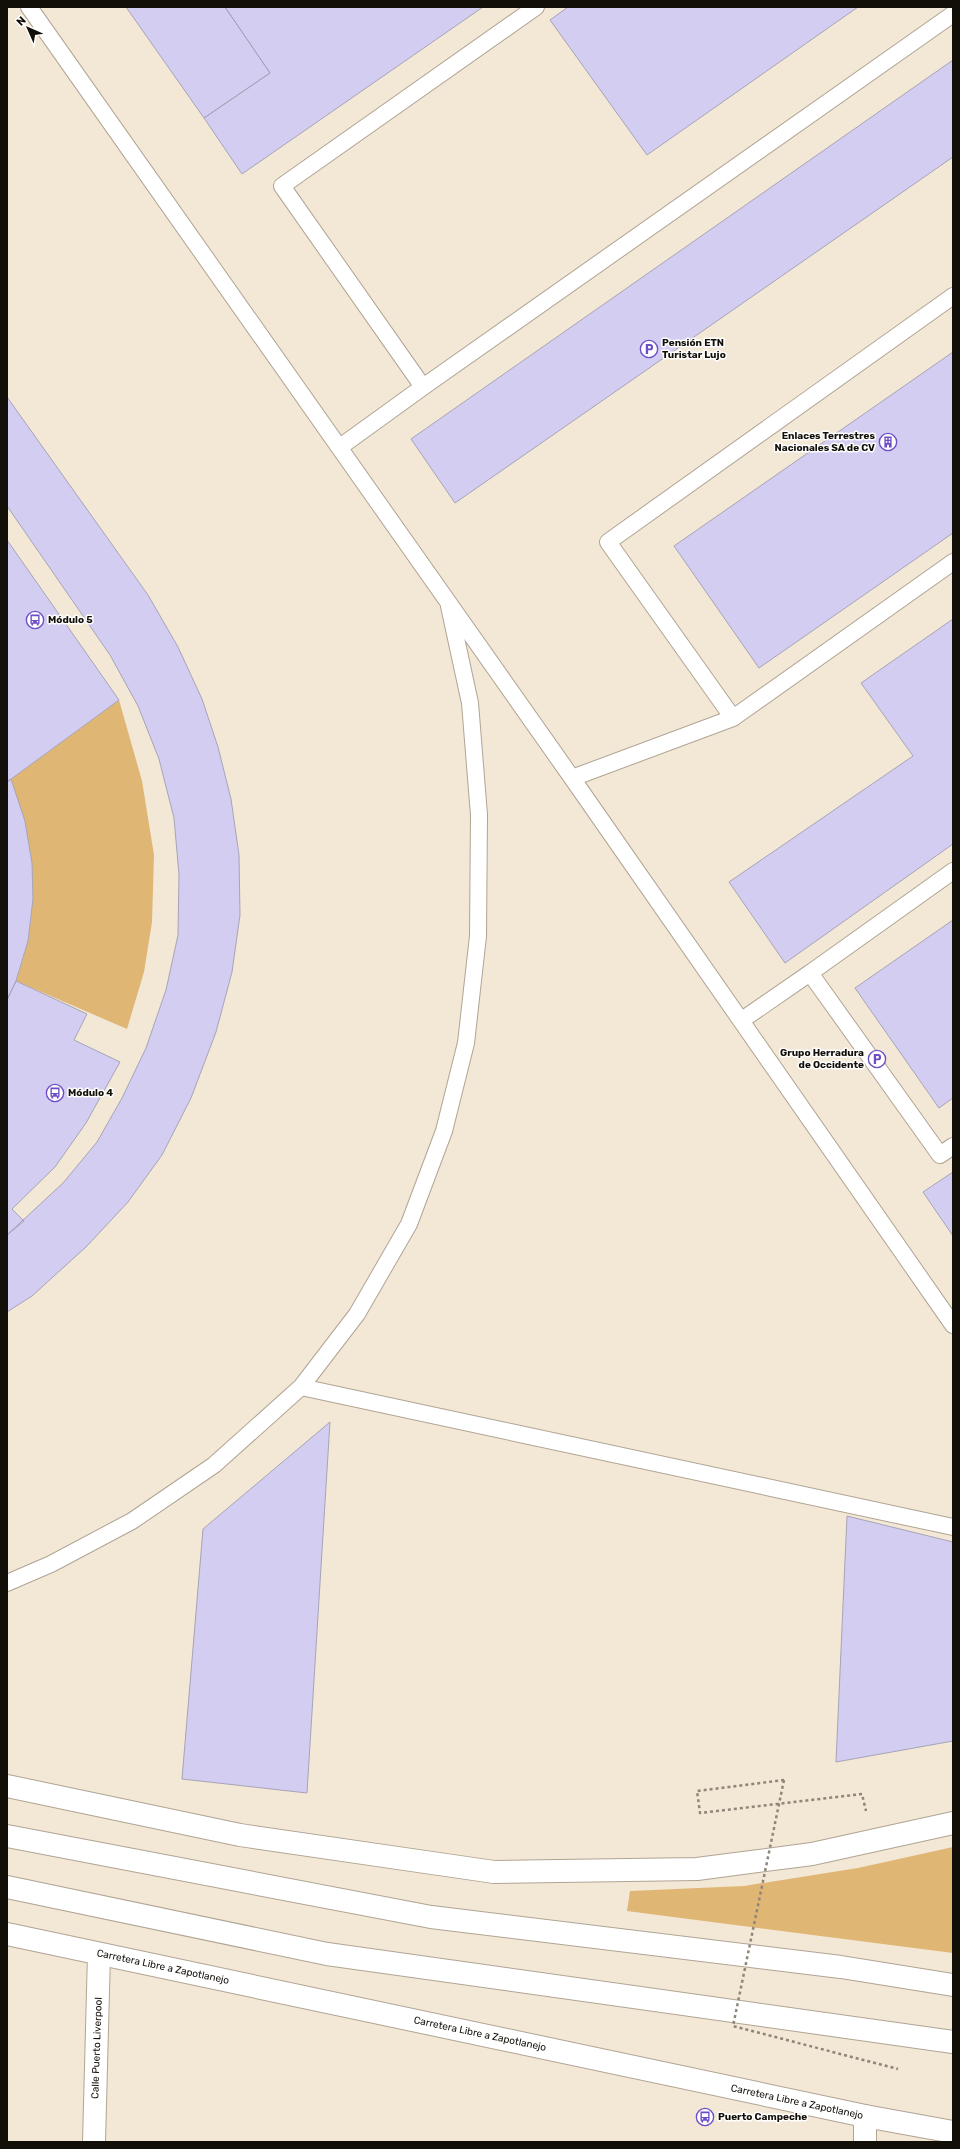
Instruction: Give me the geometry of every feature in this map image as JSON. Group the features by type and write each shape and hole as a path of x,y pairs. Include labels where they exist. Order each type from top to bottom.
{"main road":[{"path":"7,1786 240,1835 494,1872 697,1869 812,1854 953,1823"},
{"path":"7,1836 431,1917 841,1967 953,1985"},
{"path":"7,1887 327,1954 953,2042"},
{"name":"Carretera Libre a Zapotlanejo","path":"7,1934 865,2116 953,2132"},
{"name":"Calle Puerto Liverpool","path":"94,2142 99,1954"},
{"path":"864,2142 865,2116"}],"lane":[{"path":"29,7 447,599 953,1324"},
{"path":"423,387 282,186 536,7"},
{"path":"340,447 953,14"},
{"path":"733,718 608,542 953,296"},
{"path":"572,778 733,718 953,562"},
{"path":"7,1583 51,1564 132,1521 214,1465 301,1387 357,1314 409,1224 444,1132 466,1043 478,936 479,815 470,703 447,599"},
{"path":"742,1020 953,871"},
{"path":"810,973 940,1156 953,1146"},
{"path":"301,1387 953,1527"}],"path":[{"path":"871,1841 862,1794 700,1813 696,1791 784,1780 733,2026 898,2069"}],"shaded area":[{"path":"119,700 142,781 154,855 152,922 144,972 127,1029 16,981 28,940 31,918 32,878 23,820 11,779"},
{"path":"953,1847 953,1953 627,1911 630,1891 744,1886 858,1868"}],"building":[{"path":"126,7 225,7 270,73 204,118"},
{"path":"225,7 483,7 242,174 204,118 270,73"},
{"path":"568,7 858,7 647,155 550,20"},
{"path":"953,60 953,157 455,503 411,439"},
{"name":"Enlaces Terrestres Nacionales SA de CV","path":"953,352 953,533 759,668 674,546"},
{"path":"7,397 148,595 178,647 202,699 218,747 231,799 239,855 240,915 232,972 216,1032 191,1098 162,1155 128,1202 86,1247 32,1296 7,1312 7,1235 63,1183 97,1142 122,1098 146,1048 166,990 178,935 179,875 174,818 159,759 138,706 110,655 7,506"},
{"name":"Módulo 5","path":"7,540 119,700 7,782"},
{"path":"953,619 953,844 785,963 729,882 913,756 861,683"},
{"path":"11,779 25,821 32,863 33,899 28,941 16,981 7,1000 7,782"},
{"path":"953,920 953,1098 939,1108 855,988"},
{"name":"Módulo 4","path":"16,981 87,1014 74,1040 120,1062 86,1123 55,1167 12,1209 24,1221 7,1235 7,1000"},
{"path":"953,1172 953,1236 923,1192"},
{"path":"330,1422 307,1793 182,1779 203,1529"},
{"path":"847,1516 953,1542 953,1741 836,1762"}],"place":[{"name":"Pensión ETN Turistar Lujo","path":"649,349"},
{"name":"Enlaces Terrestres Nacionales SA de CV","path":"888,442"},
{"name":"Módulo 5","path":"35,620"},
{"name":"Grupo Herradura de Occidente","path":"877,1059"},
{"name":"Módulo 4","path":"55,1093"},
{"name":"Puerto Campeche","path":"705,2117"}]}
